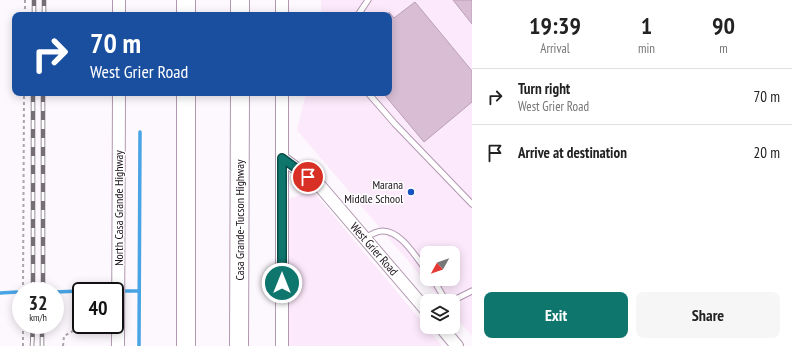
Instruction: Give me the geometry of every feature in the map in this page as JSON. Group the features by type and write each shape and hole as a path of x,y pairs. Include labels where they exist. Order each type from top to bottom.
{"highway":[{"path":"186,0 186,12"},
{"path":"240,0 240,12"},
{"path":"186,96 186,346"},
{"name":"Casa Grande-Tucson Highway","path":"239,346 240,96"}],"street":[{"path":"119,0 119,12"},
{"path":"282,0 282,12"},
{"name":"North Casa Grande Highway","path":"118,346 119,96"},
{"path":"282,96 282,346"},
{"name":"West Grier Road","path":"282,158 320,186 420,303"},
{"path":"447,334 457,346"}],"lane":[{"path":"360,12 368,0"},
{"path":"371,96 394,124 472,204"},
{"path":"364,238 381,230 391,232 399,237 420,262"},
{"path":"460,297 472,291"}],"path":[{"path":"25,0 25,12"},
{"path":"23,282 24,96"},
{"path":"63,346 64,336 72,331"},
{"path":"23,334 23,346"}],"shaded area":[{"name":"Marana Middle School","path":"321,0 472,0 472,336 460,321 460,294 436,294 429,286 460,286 460,246 420,246 420,275 297,130 305,96 392,96 392,12 321,12"},
{"path":"313,191 420,320 420,334 432,334 442,346 289,346 288,199"}],"building":[{"path":"453,0 472,0 472,24"},
{"path":"415,2 472,71 472,102 424,142 386,96 392,96 392,16 394,18"}],"waterway":[{"path":"139,346 140,132"},
{"path":"64,292 72,291"},
{"path":"124,291 139,291"},
{"path":"0,293 12,292"}],"railway":[{"path":"34,0 34,12"},
{"path":"44,0 44,12"},
{"path":"33,96 33,282"},
{"path":"43,96 43,282"},
{"path":"32,346 33,334"},
{"path":"42,334 42,346"}],"place":[{"name":"Marana Middle School","path":"411,192"}],"route":[{"path":"282,283 282,158 308,177"}]}
